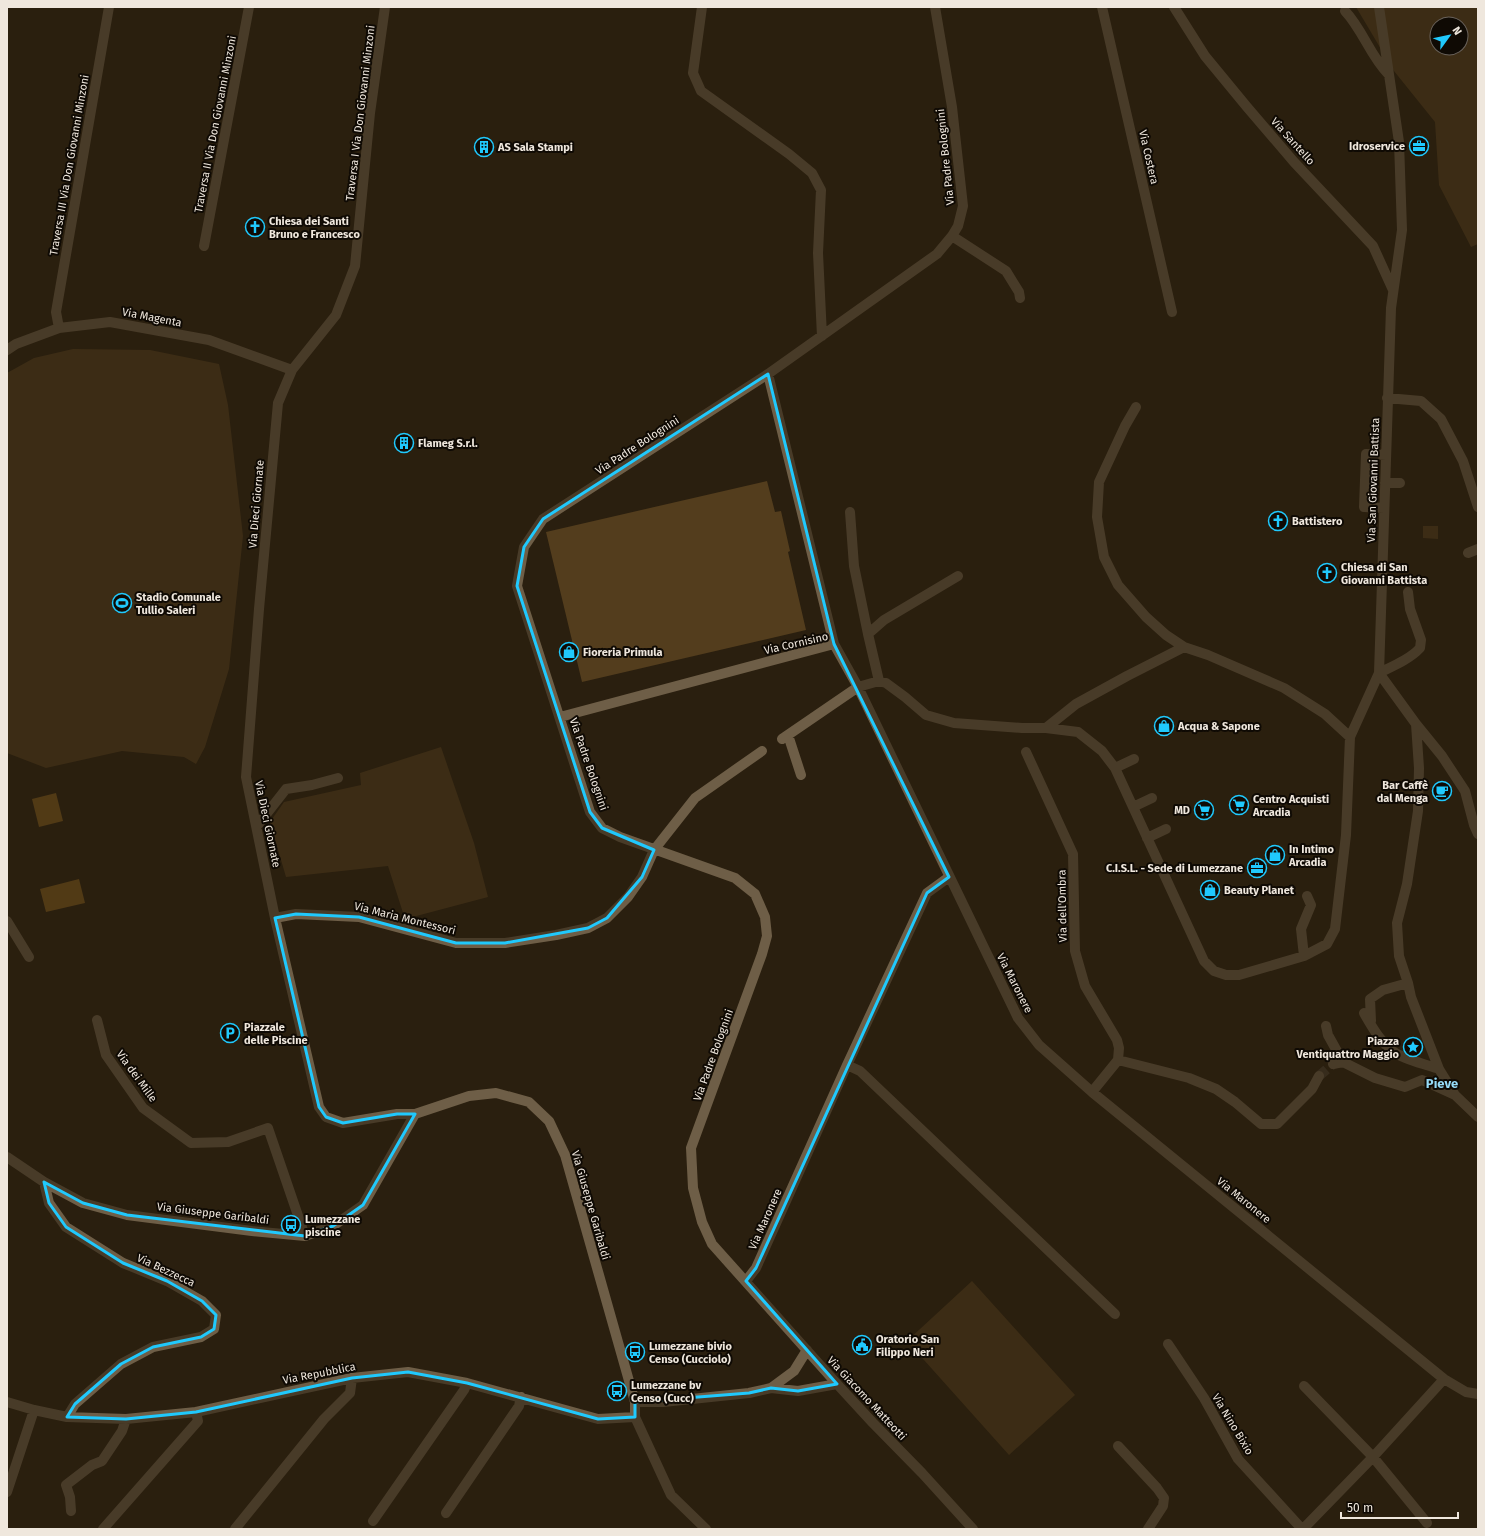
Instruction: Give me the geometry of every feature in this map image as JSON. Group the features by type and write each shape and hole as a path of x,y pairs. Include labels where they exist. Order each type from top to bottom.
{"street":[{"name":"Traversa III Via Don Giovanni Minzoni","path":"59,328 56,312 109,7"},
{"name":"Traversa II Via Don Giovanni Minzoni","path":"204,246 249,7"},
{"name":"Traversa I Via Don Giovanni Minzoni","path":"292,370 336,315 355,266 370,113 385,7"},
{"path":"702,7 693,72 701,91 789,154 812,173 821,190 818,253 822,336"},
{"name":"Via Padre Bolognini","path":"746,1281 712,1244 702,1222 693,1188 691,1148 762,954 767,936 765,917 755,894 735,878 620,837 602,828 590,812 517,586 524,547 543,520 768,374 937,254 952,236 958,226 963,206 952,107 935,7"},
{"name":"Via Costera","path":"1102,7 1172,312"},
{"name":"Via Santello","path":"1174,7 1205,56 1247,107 1294,162 1373,246 1393,290"},
{"name":"Via San Giovanni Battista","path":"1379,7 1399,142 1402,230 1391,308 1379,673"},
{"path":"1345,11 1354,20 1374,57 1389,75"},
{"path":"952,236 1006,271 1019,292 1020,298"},
{"name":"Via Magenta","path":"7,350 16,344 59,328 110,322 209,340 292,370"},
{"name":"Via Dieci Giornate","path":"292,370 278,403 259,609 246,777 275,918 320,1107 326,1116 343,1123 397,1114 415,1114"},
{"path":"768,374 834,644"},
{"path":"1387,398 1421,401 1441,419 1463,461 1478,507"},
{"path":"1136,408 1125,426 1099,482 1097,517 1104,557 1118,585 1146,617 1166,635 1184,647 1208,655 1284,688 1325,714 1350,737"},
{"path":"1384,508 1364,507 1366,454 1386,455"},
{"path":"1385,483 1400,483"},
{"path":"850,512 854,566 879,681"},
{"path":"1468,553 1478,549"},
{"path":"868,634 884,620 958,576"},
{"path":"801,775 785,737 858,687 879,681 886,683 926,715 954,723 1022,728 1046,728 1078,732 1102,751 1115,768 1204,961 1214,971 1226,975 1239,975 1304,956 1327,944 1335,929 1346,835 1350,737 1379,673 1416,653 1420,648 1421,640 1410,609 1408,592"},
{"name":"Via Cornisino","path":"560,717 834,644 858,687 949,877"},
{"path":"1046,728 1076,704 1184,647"},
{"path":"1379,673 1416,724 1442,756 1465,791 1477,828"},
{"path":"1416,724 1419,768 1418,811 1407,884 1397,923 1399,956 1411,997 1439,1069 1455,1095 1478,1117"},
{"name":"Via Maria Montessori","path":"275,918 296,914 359,917 456,943 504,943 556,935 588,928 607,918 628,897 638,882 654,850 695,798 762,751"},
{"name":"Via dell'Ombra","path":"1026,752 1073,854 1075,951 1084,986 1117,1040 1119,1048 1118,1060"},
{"path":"1115,768 1134,758"},
{"path":"257,826 286,789 312,785 338,778"},
{"path":"1133,807 1152,798"},
{"path":"1147,838 1166,829"},
{"name":"Via Maronere","path":"746,1281 756,1268 926,892 949,877 1018,1018 1039,1045 1092,1092 1444,1379 1466,1392 1478,1394"},
{"path":"1304,956 1301,929 1311,905 1307,896"},
{"path":"7,921 29,957"},
{"path":"1372,1027 1370,999 1383,990 1408,983"},
{"path":"1364,1013 1372,1027 1385,1044 1397,1054 1439,1069"},
{"name":"Via dei Mille","path":"97,1020 106,1055 143,1108 191,1143 228,1142 268,1128 305,1236"},
{"path":"1326,1026 1338,1063 1375,1078 1405,1087 1422,1080 1455,1095"},
{"path":"1092,1092 1118,1060 1189,1078 1216,1089 1235,1102 1261,1124 1277,1124 1312,1090 1319,1076"},
{"path":"847,1065 860,1071 1115,1314"},
{"name":"Via Giuseppe Garibaldi","path":"7,1157 44,1182 83,1203 127,1215 252,1231 305,1236 333,1226 363,1205 415,1114 469,1096 496,1093 529,1102 549,1121 565,1155 635,1402 635,1418"},
{"name":"Via Bezzecca","path":"44,1182 49,1203 66,1227 123,1263 167,1281 202,1301 216,1315 214,1329 201,1337 153,1347 121,1364 74,1404 67,1417"},
{"name":"Via Giacomo Matteotti","path":"746,1281 837,1384 973,1529"},
{"name":"Via Nino Bixio","path":"1168,1344 1204,1398 1238,1459 1303,1529 1373,1457 1444,1379"},
{"path":"771,1388 794,1370 807,1350"},
{"name":"Via Repubblica","path":"7,1402 34,1410 67,1417 126,1419 196,1412 352,1378 408,1372 467,1383 598,1419 635,1418"},
{"path":"235,1529 324,1419 350,1393 352,1378"},
{"path":"372,1521 464,1390 467,1383"},
{"path":"635,1402 663,1402 750,1393 771,1388 798,1391 837,1384"},
{"path":"1304,1386 1373,1457 1427,1523"},
{"path":"446,1513 519,1406 521,1397"},
{"path":"7,1492 34,1410"},
{"path":"103,1529 198,1421 196,1412"},
{"path":"635,1418 671,1495 706,1529"},
{"path":"71,1511 70,1497 66,1485 92,1465 102,1461 122,1431 126,1419"},
{"path":"1118,1446 1157,1488 1164,1498 1162,1506 1148,1529"}],"highlighted area":[{"path":"768,374 834,644 949,877 927,893 756,1268 746,1281 837,1384 798,1391 771,1388 749,1393 635,1402 635,1417 598,1419 467,1383 408,1372 352,1378 196,1412 126,1419 67,1417 75,1404 121,1364 153,1347 201,1337 214,1329 216,1315 202,1301 167,1281 123,1263 66,1227 49,1203 44,1182 83,1203 127,1215 305,1236 333,1226 363,1205 415,1114 397,1114 343,1123 326,1117 319,1107 275,918 296,914 359,917 456,943 505,943 588,928 607,918 642,877 654,850 602,828 590,812 517,586 524,547 543,519"}],"shaded area":[{"path":"1356,7 1478,7 1478,244 1471,247 1439,185 1435,122 1394,71"},
{"name":"Stadio Comunale Tullio Saleri","path":"73,349 150,350 219,364 228,405 243,536 229,669 205,747 196,764 184,757 122,751 46,768 7,753 7,373 34,358"},
{"path":"767,481 775,512 781,511 790,551 788,552 806,630 582,682 546,532"},
{"path":"1423,526 1438,526 1438,539 1423,538"},
{"path":"441,747 474,843 488,897 405,919 388,866 286,877 270,822 284,802 361,785 360,773"},
{"path":"56,793 63,821 39,827 32,799"},
{"path":"79,879 85,903 46,912 40,889"},
{"path":"972,1281 1075,1395 1009,1455 907,1341"}],"tunnel":[{"path":"1319,1076 1333,1064"}],"place":[{"name":"Idroservice","path":"1419,146"},
{"name":"AS Sala Stampi","path":"484,147"},
{"name":"Chiesa dei Santi Bruno e Francesco","path":"255,227"},
{"name":"Flameg S.r.l.","path":"404,443"},
{"name":"Battistero","path":"1278,521"},
{"name":"Chiesa di San Giovanni Battista","path":"1327,573"},
{"name":"Stadio Comunale Tullio Saleri","path":"122,603"},
{"name":"Fioreria Primula","path":"569,652"},
{"name":"Acqua & Sapone","path":"1164,726"},
{"name":"Bar Caffè dal Menga","path":"1442,791"},
{"name":"Centro Acquisti Arcadia","path":"1239,805"},
{"name":"MD","path":"1204,810"},
{"name":"In Intimo Arcadia","path":"1275,855"},
{"name":"C.I.S.L. - Sede di Lumezzane","path":"1257,868"},
{"name":"Beauty Planet","path":"1210,890"},
{"name":"Piazzale delle Piscine","path":"230,1033"},
{"name":"Piazza Ventiquattro Maggio","path":"1413,1047"},
{"name":"Lumezzane piscine","path":"291,1225"},
{"name":"Oratorio San Filippo Neri","path":"862,1345"},
{"name":"Lumezzane bivio Censo (Cucciolo)","path":"635,1352"},
{"name":"Lumezzane bv Censo (Cucc)","path":"617,1391"}],"district":[{"name":"Pieve","path":"1442,1083"}]}
